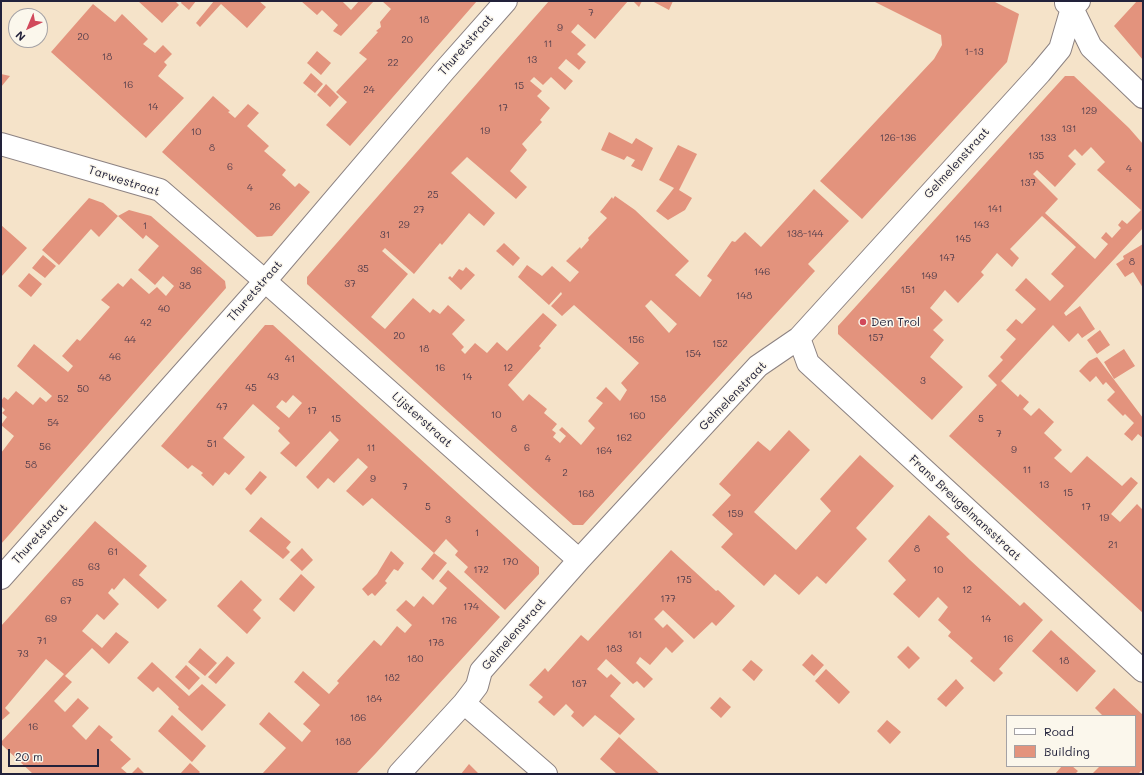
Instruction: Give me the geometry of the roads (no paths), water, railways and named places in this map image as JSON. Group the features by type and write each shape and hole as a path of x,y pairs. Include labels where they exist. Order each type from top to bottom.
{"street":[{"name":"Thuretstraat","path":"1,578 265,281 444,70 506,1"},
{"path":"1072,3 1091,47 1143,97"},
{"name":"Gelmelenstraat","path":"399,774 464,703 477,686 481,671 579,560 758,366 799,338 1060,49 1072,3"},
{"name":"Tarwestraat","path":"1,144 160,190 265,281"},
{"name":"Lijsterstraat","path":"265,281 579,560"},
{"name":"Frans Breugelmansstraat","path":"799,338 808,364 1143,671"},
{"path":"464,703 546,774"}],"place":[{"name":"Den Trol","path":"863,322"}]}
